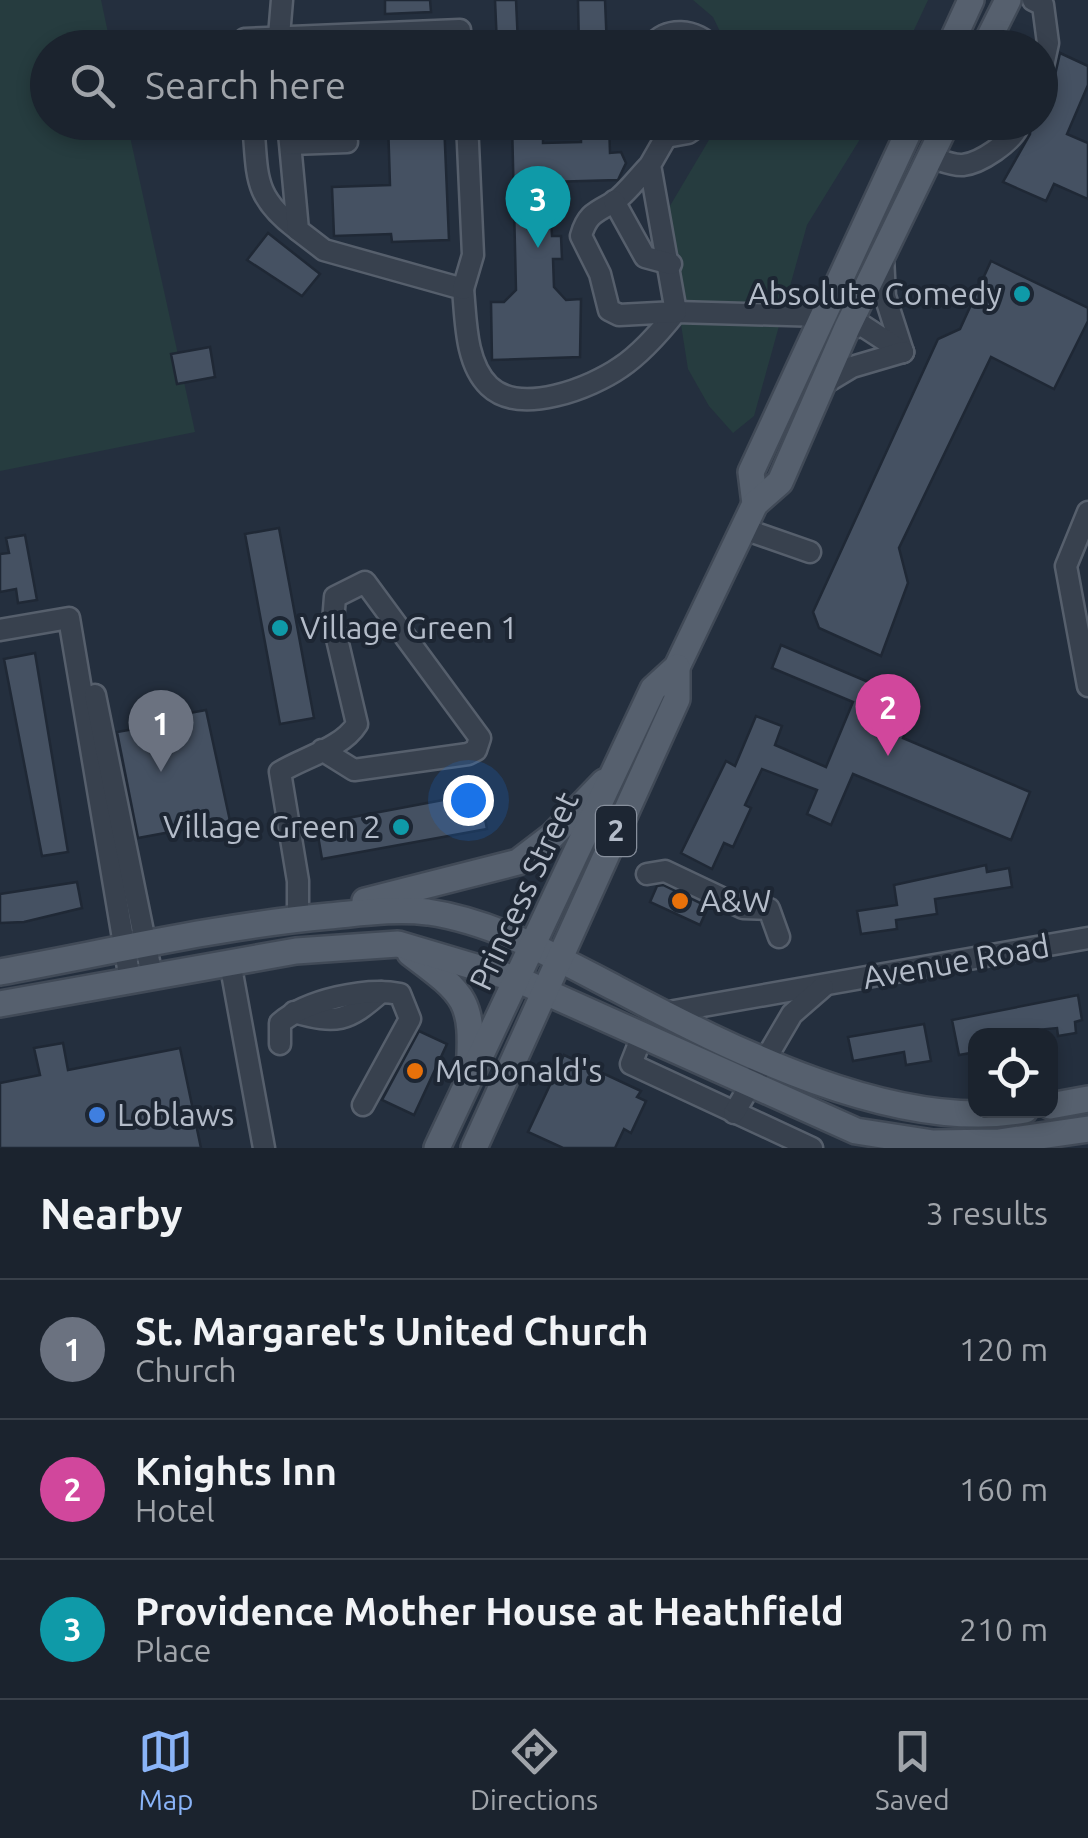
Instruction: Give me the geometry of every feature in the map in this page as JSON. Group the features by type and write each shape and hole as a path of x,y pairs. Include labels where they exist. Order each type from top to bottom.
{"main road":[{"path":"957,30 971,0"},
{"path":"993,30 1008,0"},
{"name":"Princess Street","path":"438,1148 653,689 676,668 744,529 754,504 752,472 905,140"},
{"name":"Princess Street","path":"754,504 780,482 938,140"},
{"path":"822,316 848,328"},
{"name":"Princess Street","path":"474,1148 677,699 676,668"},
{"path":"0,972 291,918 518,862 552,836 618,768"},
{"path":"291,918 386,910 428,912 483,925 558,958 663,1014 763,1058 885,1105 939,1113 968,1112"},
{"path":"398,944 454,986 472,1020 468,1087"},
{"path":"0,1004 296,951 398,944 519,980 856,1131 933,1142 999,1142 1088,1130"},
{"path":"1058,1105 1088,1099"}],"street":[{"path":"279,30 282,0"},
{"path":"1032,0 1043,5 1046,30"},
{"path":"255,140 259,191 272,210 324,250 464,289"},
{"path":"290,140 298,230"},
{"path":"469,140 473,255 464,289 476,365 489,386 517,398 562,392 599,381 624,366 676,312 671,264 650,165"},
{"path":"659,140 650,165 614,201 598,207 585,222 581,236 600,274 609,310 619,315 676,312 822,316"},
{"path":"930,157 958,166 973,162 1009,140"},
{"path":"291,144 348,142"},
{"path":"614,201 646,257 671,264"},
{"path":"883,253 885,296 903,352"},
{"path":"848,328 867,344 903,352"},
{"path":"822,386 852,367 903,352"},
{"path":"1088,512 1066,566 1088,686"},
{"path":"744,529 810,552"},
{"path":"291,918 298,881 280,772 322,750 350,736 357,724 333,622 335,597 365,582 480,738 476,750 468,754 354,770 322,750"},
{"path":"0,630 69,618 141,978"},
{"path":"86,639 135,947"},
{"path":"648,874 664,871 743,908 770,910 778,937"},
{"name":"Avenue Road","path":"663,1014 1088,938"},
{"path":"230,962 264,1148"},
{"name":"Avenue Road","path":"734,1114 763,1058 792,1014 825,986"},
{"path":"280,1044 280,1022 310,1005 381,992 400,994 410,1020 363,1105"},
{"path":"642,1036 631,1064 812,1148"}],"green space":[{"path":"0,0 101,0 107,30 30,30 30,140 131,140 195,432 0,471"},
{"path":"693,0 928,0 914,30 719,30 713,17"},
{"path":"709,140 860,140 807,225 754,416 733,433 709,406 688,369 664,216"}],"building":[{"path":"385,0 430,0 431,12 385,14"},
{"path":"495,0 516,0 517,30 496,30"},
{"path":"578,0 605,0 606,30 579,30"},
{"path":"1060,53 1088,66 1088,85 1067,134 1088,143 1088,199 1054,184 1046,201 1003,182 1027,140 1058,140"},
{"path":"389,140 445,140 449,240 392,242 391,234 334,236 332,187 390,185"},
{"path":"512,140 610,140 610,153 621,152 626,163 618,180 549,182 552,236 561,236 562,259 553,259 554,287 566,300 581,299 580,357 492,360 491,302 504,302 516,290"},
{"path":"268,233 320,274 302,296 247,260"},
{"path":"991,261 1088,308 1088,321 1054,389 991,357 899,548 908,583 881,656 819,628 813,612 938,339 960,329"},
{"path":"210,347 215,377 177,384 171,354"},
{"name":"Village Green 1","path":"279,528 314,718 280,724 245,534"},
{"path":"25,535 37,600 18,603 16,589 0,592 0,554 9,553 6,538"},
{"path":"781,645 918,703 903,738 1030,792 1011,840 853,774 831,825 807,814 817,790 762,769 745,805 751,808 733,847 724,843 712,869 681,853 726,761 735,766 756,716 782,726 775,745 826,767 853,702 772,668"},
{"path":"35,653 68,852 42,856 4,659"},
{"path":"206,710 230,821 138,838 117,732 185,720 184,714"},
{"name":"Village Green 2","path":"480,793 487,829 322,859 316,824"},
{"path":"986,865 987,872 1009,868 1012,887 935,899 937,914 896,920 897,929 861,934 857,911 897,905 894,885"},
{"path":"77,882 82,908 24,922 0,923 0,894"},
{"name":"A&W","path":"663,885 708,907 700,925 650,902 657,886"},
{"path":"1078,995 1082,1020 1075,1022 1076,1033 1058,1036 1058,1028 968,1028 968,1053 959,1055 952,1020"},
{"path":"924,1024 931,1061 906,1065 904,1052 853,1061 848,1037"},
{"name":"McDonald's","path":"419,1031 447,1044 414,1115 382,1100"},
{"name":"Loblaws","path":"63,1043 68,1070 180,1048 201,1148 0,1148 0,1083 40,1075 34,1048"},
{"path":"564,1055 641,1091 637,1097 646,1101 631,1133 624,1129 615,1148 563,1148 528,1132"}],"place":[{"name":"Providence Mother House at Heathfield","path":"538,248"},
{"name":"Absolute Comedy","path":"1022,294"},
{"name":"Village Green 1","path":"280,628"},
{"name":"Knights Inn","path":"888,756"},
{"name":"St. Margaret's United Church","path":"161,772"},
{"name":"Village Green 2","path":"401,827"},
{"name":"A&W","path":"680,901"},
{"name":"McDonald's","path":"415,1071"},
{"name":"Loblaws","path":"97,1115"}]}
